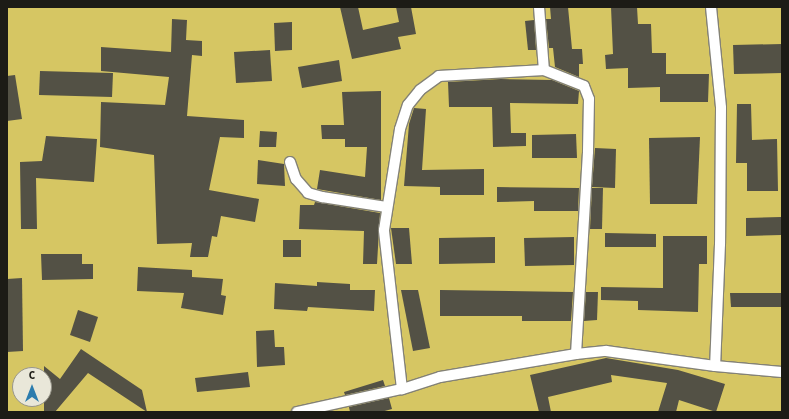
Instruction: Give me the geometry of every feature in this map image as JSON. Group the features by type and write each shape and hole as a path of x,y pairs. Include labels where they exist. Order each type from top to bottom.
{"lane":[{"path":"539,7 544,70"},
{"path":"712,7 721,108 720,244 715,366"},
{"path":"402,389 384,230 386,207 400,129 408,105 420,90 439,76 544,70 584,86 588,99 588,152 576,354"},
{"path":"290,162 296,179 308,193 322,197 386,207"},
{"path":"297,412 402,389 440,377 576,354 606,351 715,366 782,372"}],"shaded area":[{"path":"7,7 782,7 782,412 7,412"}],"building":[{"path":"340,7 358,7 363,30 399,22 396,7 411,7 416,34 398,37 401,49 352,59"},
{"path":"550,7 568,7 572,49 582,49 583,64 579,64 579,77 555,67 553,48 549,48 546,19 551,19"},
{"path":"611,7 637,7 638,24 651,24 652,53 666,53 666,74 709,74 708,102 660,102 660,87 628,88 628,68 606,69 605,55 613,54"},
{"path":"172,19 187,20 186,40 202,41 202,56 192,55 187,116 244,120 244,138 220,137 209,190 259,199 255,222 221,216 217,237 212,236 208,257 190,257 192,243 157,244 154,155 100,147 101,102 165,105 169,77 101,71 101,47 171,52"},
{"path":"534,20 536,50 528,50 525,21"},
{"path":"292,22 292,50 275,51 274,23"},
{"path":"782,44 782,73 734,74 733,45"},
{"path":"270,50 272,81 236,83 234,52"},
{"path":"339,60 342,81 302,88 298,67"},
{"path":"40,71 113,73 112,97 39,95"},
{"path":"15,75 22,119 7,121 7,76"},
{"path":"501,79 552,80 579,91 578,104 510,103 511,133 526,133 526,146 493,147 492,107 449,107 448,82"},
{"path":"381,91 381,200 317,189 320,170 365,177 367,147 345,147 345,139 322,139 321,125 344,125 342,92"},
{"path":"737,104 751,104 752,140 777,139 778,191 747,191 747,163 736,163"},
{"path":"414,108 426,109 422,170 484,169 484,195 440,195 440,187 404,186 409,124"},
{"path":"260,131 277,132 276,147 259,147"},
{"path":"576,134 577,158 532,158 532,135"},
{"path":"46,136 97,139 94,182 36,178 37,229 21,229 20,162 42,161"},
{"path":"700,137 697,204 650,204 649,138"},
{"path":"595,148 616,149 615,188 592,187"},
{"path":"258,160 284,164 285,186 257,184"},
{"path":"497,187 579,188 578,211 534,211 534,201 497,202"},
{"path":"592,188 603,188 602,229 590,229"},
{"path":"315,202 380,213 377,264 363,264 364,231 299,229 300,205 314,205"},
{"path":"781,217 781,235 746,236 746,218"},
{"path":"391,228 409,228 412,264 396,264"},
{"path":"605,233 656,234 656,247 605,247"},
{"path":"663,236 707,236 707,264 699,264 698,312 638,310 638,301 601,300 601,287 663,288"},
{"path":"495,237 495,263 439,264 439,238"},
{"path":"574,237 574,265 525,266 524,238"},
{"path":"283,240 301,240 301,257 283,257"},
{"path":"41,254 82,254 82,264 93,264 93,279 42,280"},
{"path":"138,267 192,270 192,277 223,279 221,295 226,296 223,315 181,308 184,293 137,291"},
{"path":"22,278 23,351 7,352 7,279"},
{"path":"317,282 350,284 350,290 375,290 374,311 308,307 307,311 274,309 275,283 317,286"},
{"path":"401,290 418,290 430,348 413,351"},
{"path":"440,290 573,292 571,321 522,321 522,316 440,316"},
{"path":"586,292 598,292 597,320 584,321"},
{"path":"730,293 782,293 782,307 731,307"},
{"path":"78,310 98,317 90,342 70,335"},
{"path":"274,330 275,347 284,347 285,365 257,367 256,331"},
{"path":"81,349 142,390 147,412 88,373 55,412 44,412 44,407 52,407 52,372 60,379"},
{"path":"606,358 678,370 725,384 716,412 679,400 676,412 658,412 667,383 611,375 612,382 548,397 551,412 539,412 530,375"},
{"path":"248,372 250,387 197,392 195,378"},
{"path":"383,380 385,386 345,395 344,392"},
{"path":"389,398 392,409 381,412 350,412 349,407"}]}
